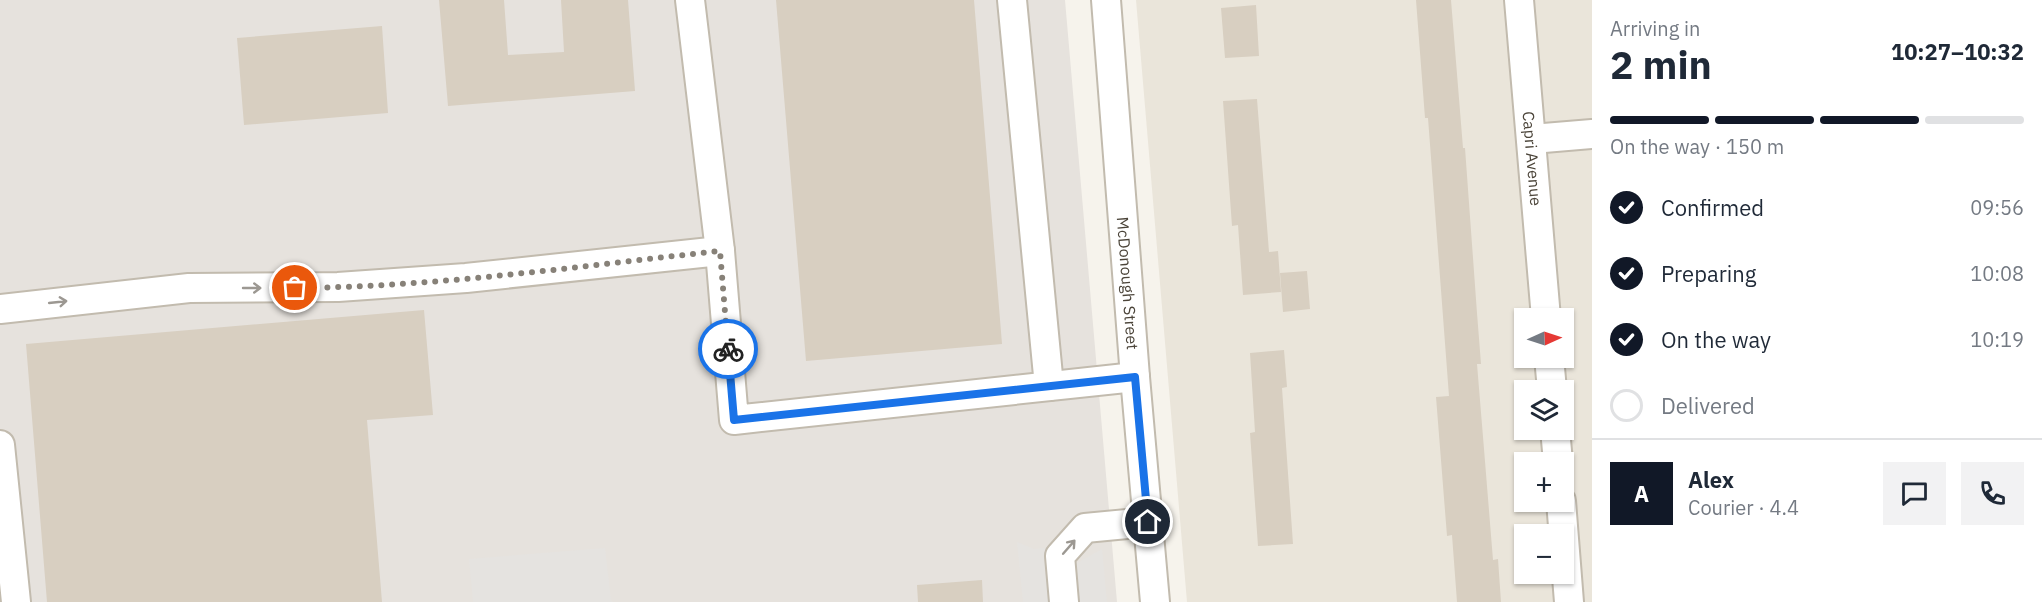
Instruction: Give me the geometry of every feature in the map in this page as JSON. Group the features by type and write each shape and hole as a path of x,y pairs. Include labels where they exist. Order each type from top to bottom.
{"street":[{"path":"690,0 720,251 734,420 1135,377"},
{"path":"1012,0 1049,386"},
{"name":"McDonough Street","path":"1106,0 1155,602"},
{"name":"Capri Avenue","path":"1519,0 1545,308"},
{"path":"1532,139 1592,134"},
{"path":"0,309 189,288 338,287 466,278 720,251"},
{"path":"0,445 16,602"},
{"path":"1562,512 1569,602"},
{"path":"1064,602 1060,556 1085,528 1148,522"}],"shaded area":[{"path":"0,0 1065,0 1117,602 0,602"},
{"path":"1136,0 1592,0 1592,602 1187,602"},
{"path":"1017,542 1034,549 1043,548 1077,563 1102,549 1107,602 1023,602"},
{"path":"605,548 613,602 473,602 469,559"}],"building":[{"path":"439,0 504,0 508,55 564,52 561,0 628,0 635,91 448,106"},
{"path":"776,0 974,0 1002,344 806,361"},
{"path":"1416,0 1451,0 1463,148 1465,148 1481,364 1477,364 1493,560 1498,559 1501,602 1457,602 1452,535 1447,536 1436,397 1449,396 1428,118 1425,118"},
{"path":"1256,5 1259,56 1225,58 1221,8"},
{"path":"382,26 388,113 244,125 237,38"},
{"path":"1257,99 1269,252 1278,251 1281,292 1243,295 1238,225 1232,226 1223,101"},
{"path":"1307,271 1310,309 1283,312 1280,273"},
{"path":"424,310 433,415 367,420 382,602 47,602 26,344"},
{"path":"1284,350 1287,387 1282,388 1293,544 1258,546 1250,433 1255,432 1250,353"},
{"path":"982,580 983,602 918,602 917,585"}],"way so far":[{"path":"295,288 466,278 720,251 728,349"}],"route":[{"path":"728,349 734,420 1135,377 1148,522"}]}
